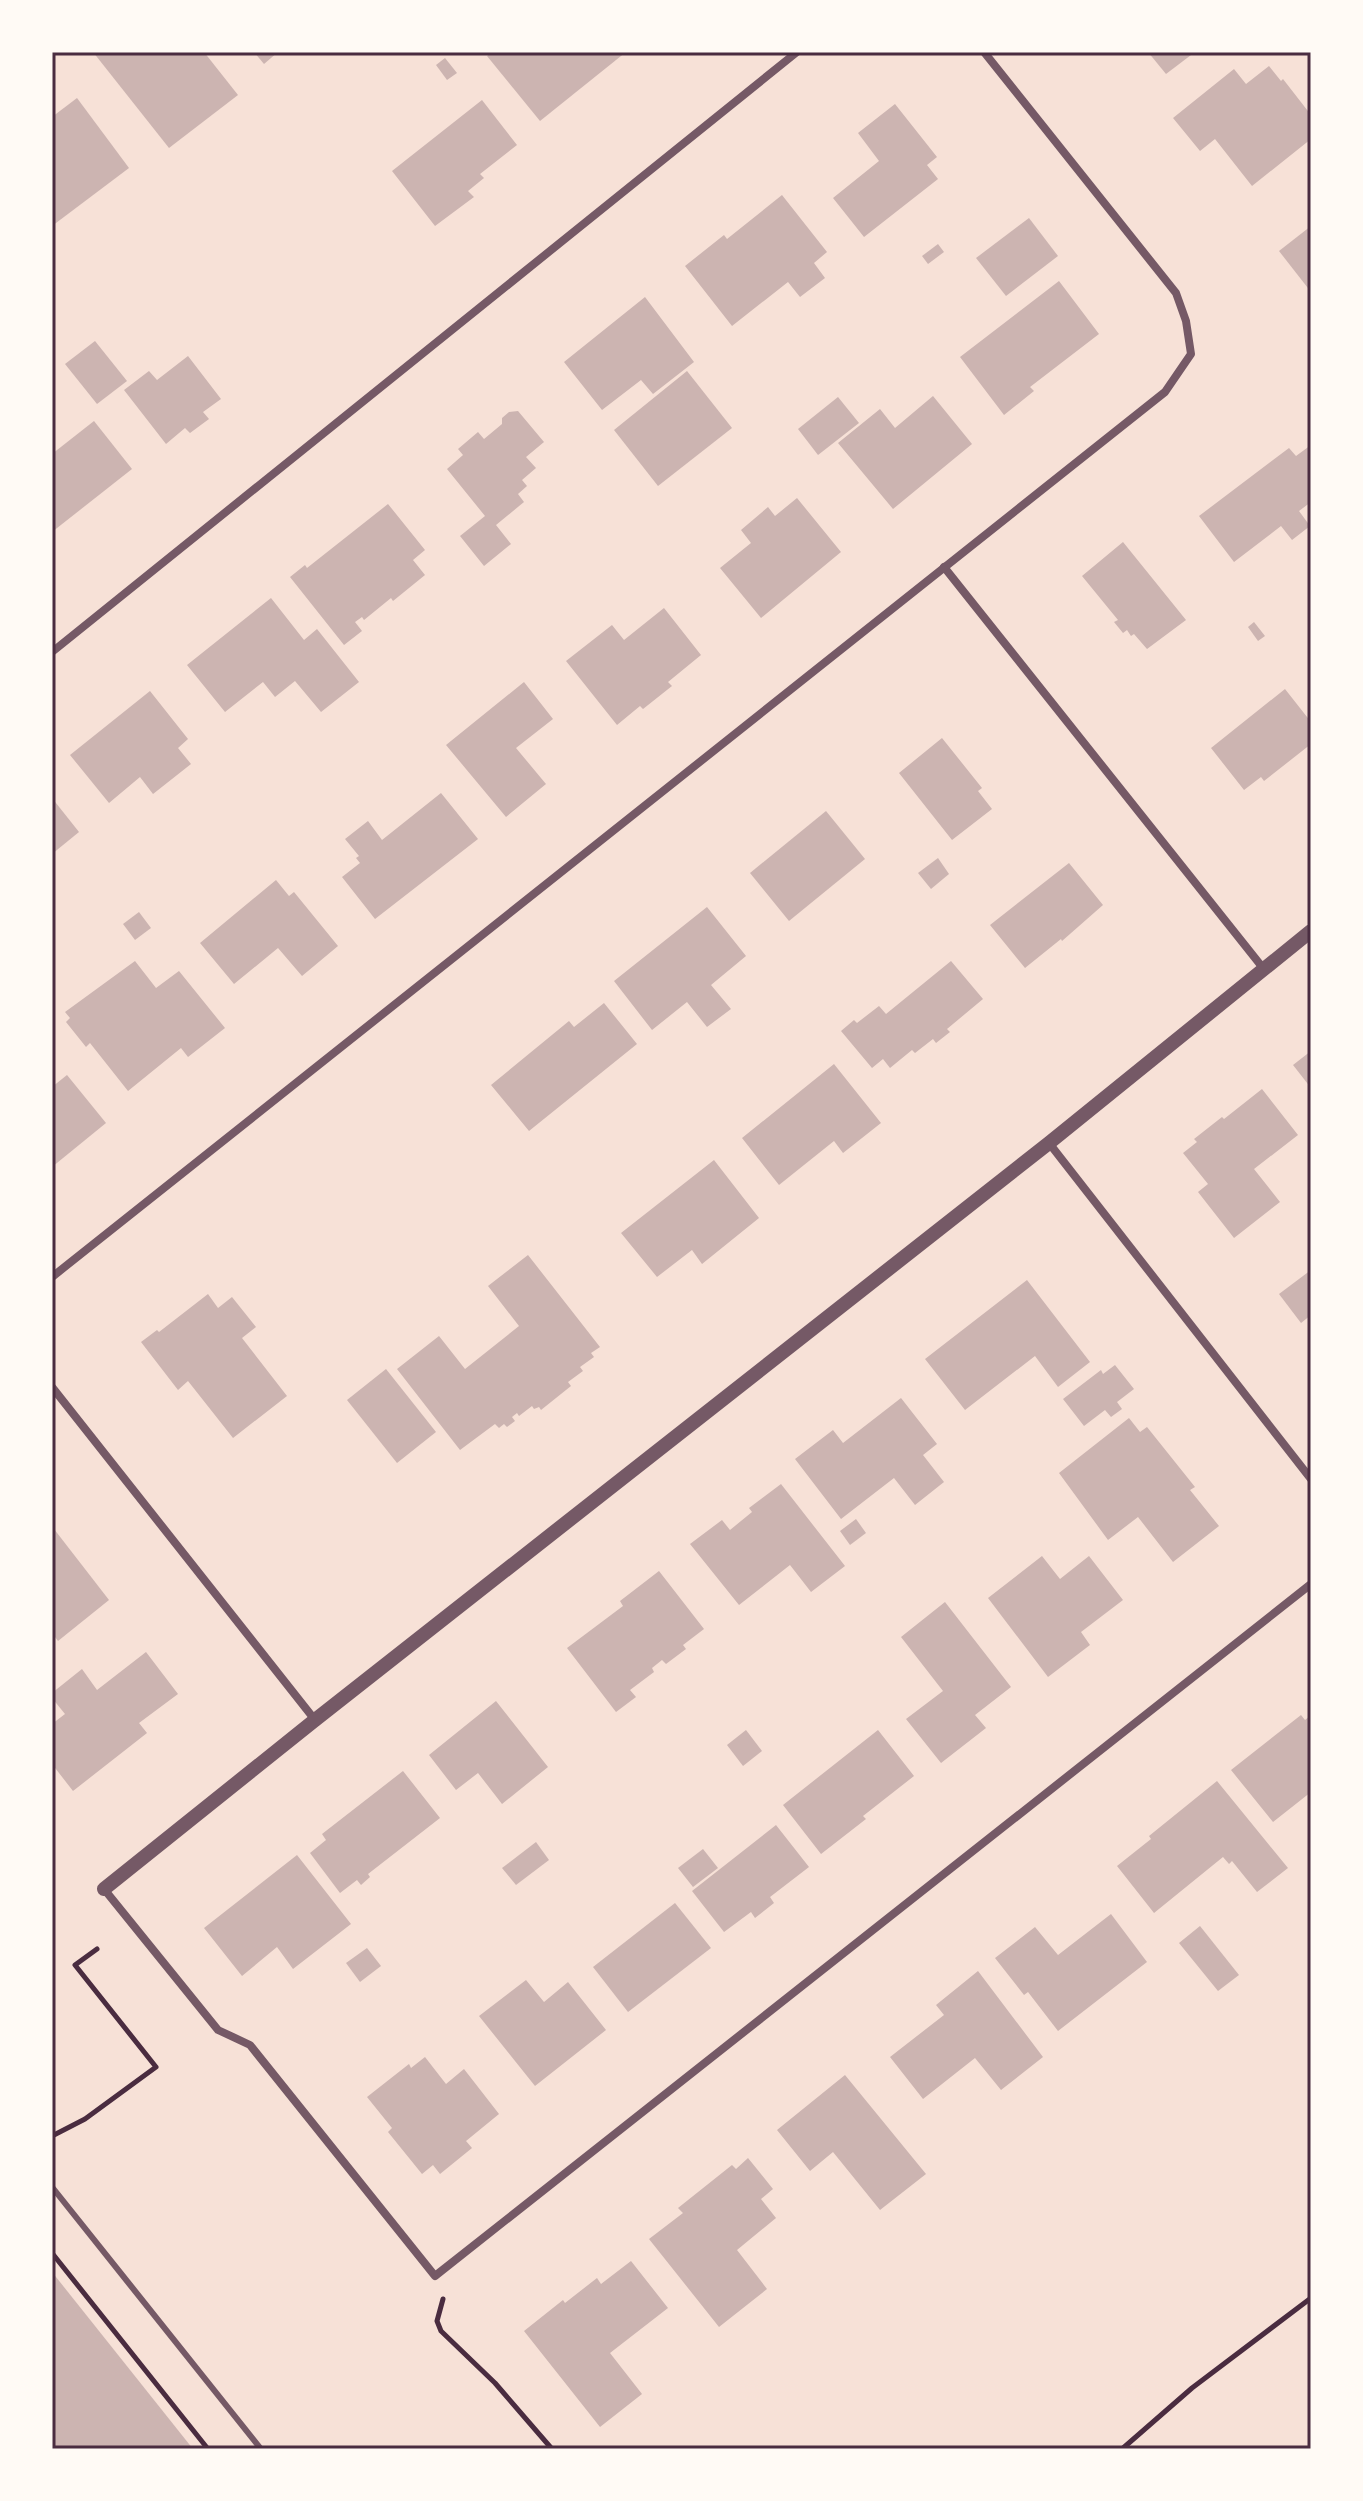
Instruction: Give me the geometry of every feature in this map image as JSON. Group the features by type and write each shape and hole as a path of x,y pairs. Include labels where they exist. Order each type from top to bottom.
{"street":[{"path":"52,652 797,52"},
{"path":"52,1277 1165,392 1191,354 1186,321 1176,293 984,52"},
{"path":"944,567 1263,968"},
{"path":"1311,931 1049,1143 104,1889 218,2030 250,2045 435,2276 1311,1584"},
{"path":"1049,1143 1311,1479"},
{"path":"52,1387 315,1720"}],"lane":[{"path":"52,2187 261,2449"}],"path":[{"path":"52,2136 85,2119 156,2067 75,1965 97,1949"},
{"path":"52,2253 208,2449"},
{"path":"435,2276 444,2302 437,2321 441,2331 495,2383 552,2449"},
{"path":"1122,2449 1192,2388 1311,2298"}],"building":[{"path":"93,52 204,52 238,95 169,148"},
{"path":"254,52 278,52 264,64"},
{"path":"492,52 626,52 540,121 487,56"},
{"path":"1148,52 1195,52 1166,74"},
{"path":"445,58 457,73 447,80 436,65"},
{"path":"1269,66 1311,115 1311,139 1252,186 1215,139 1200,151 1173,118 1234,69 1246,84"},
{"path":"77,98 129,168 52,226 52,117"},
{"path":"482,100 517,145 480,174 484,178 468,191 474,197 435,226 392,171"},
{"path":"895,104 937,157 927,165 938,179 864,237 833,198 879,161 858,133"},
{"path":"782,195 827,252 814,263 825,278 800,297 788,282 732,326 685,266 724,235 727,239"},
{"path":"1029,218 1058,256 1006,296 976,258"},
{"path":"1311,226 1311,292 1279,251"},
{"path":"938,244 944,252 928,264 922,256"},
{"path":"1059,281 1099,334 1030,387 1034,391 1004,415 960,357"},
{"path":"645,297 694,362 653,394 641,380 602,410 564,362"},
{"path":"95,341 127,381 97,404 65,364"},
{"path":"188,356 221,399 203,412 209,419 190,433 185,428 166,444 124,390 149,371 157,380"},
{"path":"687,371 732,428 658,486 614,430"},
{"path":"933,396 972,444 893,509 838,443 880,409 895,428"},
{"path":"838,397 859,423 818,455 798,429"},
{"path":"518,411 544,442 526,457 536,468 522,480 527,486 518,494 524,502 496,525 511,544 484,566 460,536 485,516 447,469 463,455 458,449 478,432 484,439 502,424 502,418 509,412"},
{"path":"94,421 132,469 52,532 52,454"},
{"path":"1311,445 1311,502 1299,511 1310,526 1292,540 1281,526 1234,562 1199,516 1289,448 1296,456"},
{"path":"797,498 841,552 761,618 720,568 751,543 741,530 768,507 775,516"},
{"path":"388,504 425,550 413,560 425,575 393,601 391,598 364,620 362,617 355,622 362,631 344,645 290,577 305,565 307,568"},
{"path":"1123,542 1186,620 1147,649 1134,634 1131,636 1127,630 1123,633 1114,622 1118,620 1082,576"},
{"path":"271,598 304,640 317,629 359,682 321,712 295,681 275,697 263,682 225,712 187,665"},
{"path":"664,608 701,655 668,682 672,686 617,725 566,661 612,625 624,640"},
{"path":"1254,622 1265,636 1258,641 1248,627"},
{"path":"524,682 553,719 516,748 546,784 506,817 446,745"},
{"path":"1285,689 1311,722 1311,744 1264,781 1261,777 1244,790 1211,748"},
{"path":"150,691 188,739 178,748 191,764 153,794 140,777 109,803 70,755"},
{"path":"942,738 982,788 978,791 992,809 952,840 899,773"},
{"path":"441,793 478,839 375,919 342,877 360,863 356,858 359,856 345,839 368,821 382,840"},
{"path":"52,798 79,832 52,854"},
{"path":"826,811 865,859 789,921 750,873"},
{"path":"938,858 949,874 931,889 918,873"},
{"path":"1069,863 1103,905 1025,968 990,925"},
{"path":"276,880 289,896 294,892 338,946 302,976 278,948 234,984 200,943"},
{"path":"707,907 746,956 711,985 731,1009 707,1027 687,1002 652,1030 614,981"},
{"path":"139,912 151,928 135,940 123,924"},
{"path":"135,961 156,988 179,971 225,1028 188,1057 181,1048 128,1091 90,1043 86,1047 66,1022 70,1018 65,1012"},
{"path":"951,961 983,999 947,1029 950,1032 936,1043 933,1039 915,1053 912,1050 890,1068 883,1059 872,1068 841,1031 879,1006 886,1014"},
{"path":"604,1003 637,1044 529,1131 491,1085 569,1021 574,1027"},
{"path":"1311,1051 1311,1088 1293,1065"},
{"path":"834,1064 881,1123 843,1153 834,1141 779,1185 742,1138"},
{"path":"67,1075 106,1123 52,1167 52,1087"},
{"path":"1262,1089 1298,1135 1254,1169 1280,1202 1234,1238 1198,1192 1208,1184 1183,1153 1197,1142 1194,1139"},
{"path":"714,1160 759,1218 702,1264 692,1250 657,1277 621,1233"},
{"path":"528,1255 600,1347 591,1353 594,1357 580,1367 583,1371 568,1382 571,1386 541,1410 532,1406 519,1416 517,1413 512,1417 515,1421 507,1427 504,1424 499,1428 495,1424 460,1450 397,1369 439,1336 465,1369 519,1326 488,1286"},
{"path":"1311,1270 1311,1315 1301,1323 1279,1294"},
{"path":"1027,1280 1090,1362 1058,1387 1035,1356 965,1410 925,1359"},
{"path":"208,1294 218,1308 232,1297 256,1327 242,1338 287,1396 233,1438 188,1381 178,1390 141,1342"},
{"path":"1115,1365 1134,1389 1117,1402 1122,1409 1111,1417 1105,1410 1084,1426 1063,1399 1101,1370 1103,1374"},
{"path":"386,1369 436,1432 397,1463 347,1400"},
{"path":"901,1398 937,1444 923,1455 944,1482 915,1505 894,1478 841,1519 795,1459 833,1430 843,1443"},
{"path":"1129,1418 1140,1432 1147,1427 1195,1487 1190,1490 1219,1526 1173,1562 1138,1517 1108,1540 1059,1473"},
{"path":"781,1484 845,1566 811,1592 790,1565 739,1605 690,1544 722,1520 730,1530 752,1512 749,1508"},
{"path":"856,1519 866,1533 850,1545 840,1531"},
{"path":"54,1529 109,1600 58,1641 52,1633"},
{"path":"1042,1556 1060,1579 1089,1556 1123,1600 1081,1632 1090,1645 1048,1677 988,1598"},
{"path":"659,1571 704,1629 683,1645 686,1649 666,1664 662,1660 652,1668 654,1672 630,1690 636,1697 616,1712 567,1648 623,1606 620,1601"},
{"path":"945,1602 1011,1687 975,1715 986,1728 941,1763 906,1719 943,1691 901,1637"},
{"path":"146,1652 178,1694 139,1723 147,1733 73,1791 52,1764 52,1724 65,1714 52,1698 52,1693 82,1669 97,1690"},
{"path":"496,1701 548,1767 502,1804 478,1773 456,1790 429,1755"},
{"path":"1301,1715 1305,1720 1311,1715 1311,1792 1273,1822 1231,1770"},
{"path":"746,1730 762,1751 743,1766 727,1745"},
{"path":"878,1730 914,1776 821,1854 783,1805"},
{"path":"403,1771 440,1818 368,1874 370,1877 361,1885 357,1880 340,1893 310,1853 326,1840 322,1834"},
{"path":"1217,1781 1288,1868 1257,1892 1232,1861 1229,1864 1223,1857 1154,1913 1117,1866"},
{"path":"776,1825 809,1867 770,1897 774,1903 755,1918 751,1912 724,1932 692,1891"},
{"path":"536,1842 549,1860 516,1885 502,1868"},
{"path":"703,1849 718,1868 693,1887 678,1868"},
{"path":"297,1855 351,1924 293,1969 277,1947 242,1976 204,1928"},
{"path":"675,1903 711,1948 628,2012 593,1967"},
{"path":"1111,1914 1147,1962 1058,2031 1028,1992 1024,1995 995,1958 1035,1927 1058,1955"},
{"path":"1200,1926 1239,1975 1218,1991 1179,1943"},
{"path":"367,1948 381,1966 360,1982 346,1963"},
{"path":"978,1971 1043,2057 1001,2090 975,2058 923,2099 890,2057 944,2015 936,2005"},
{"path":"526,1980 544,2002 568,1982 606,2030 535,2086 479,2016"},
{"path":"425,2057 446,2084 464,2069 499,2114 466,2141 472,2148 440,2174 433,2165 422,2174 388,2132 392,2128 367,2097 409,2064 411,2068"},
{"path":"845,2075 926,2174 880,2210 833,2152 810,2171 777,2130"},
{"path":"748,2158 773,2189 761,2199 776,2218 737,2250 767,2289 719,2327 649,2239 683,2213 678,2208 732,2165 736,2169"},
{"path":"631,2261 668,2308 610,2353 642,2394 600,2427 524,2331 563,2300 565,2303 597,2278 601,2284"},
{"path":"52,2272 193,2449 52,2449"}]}
